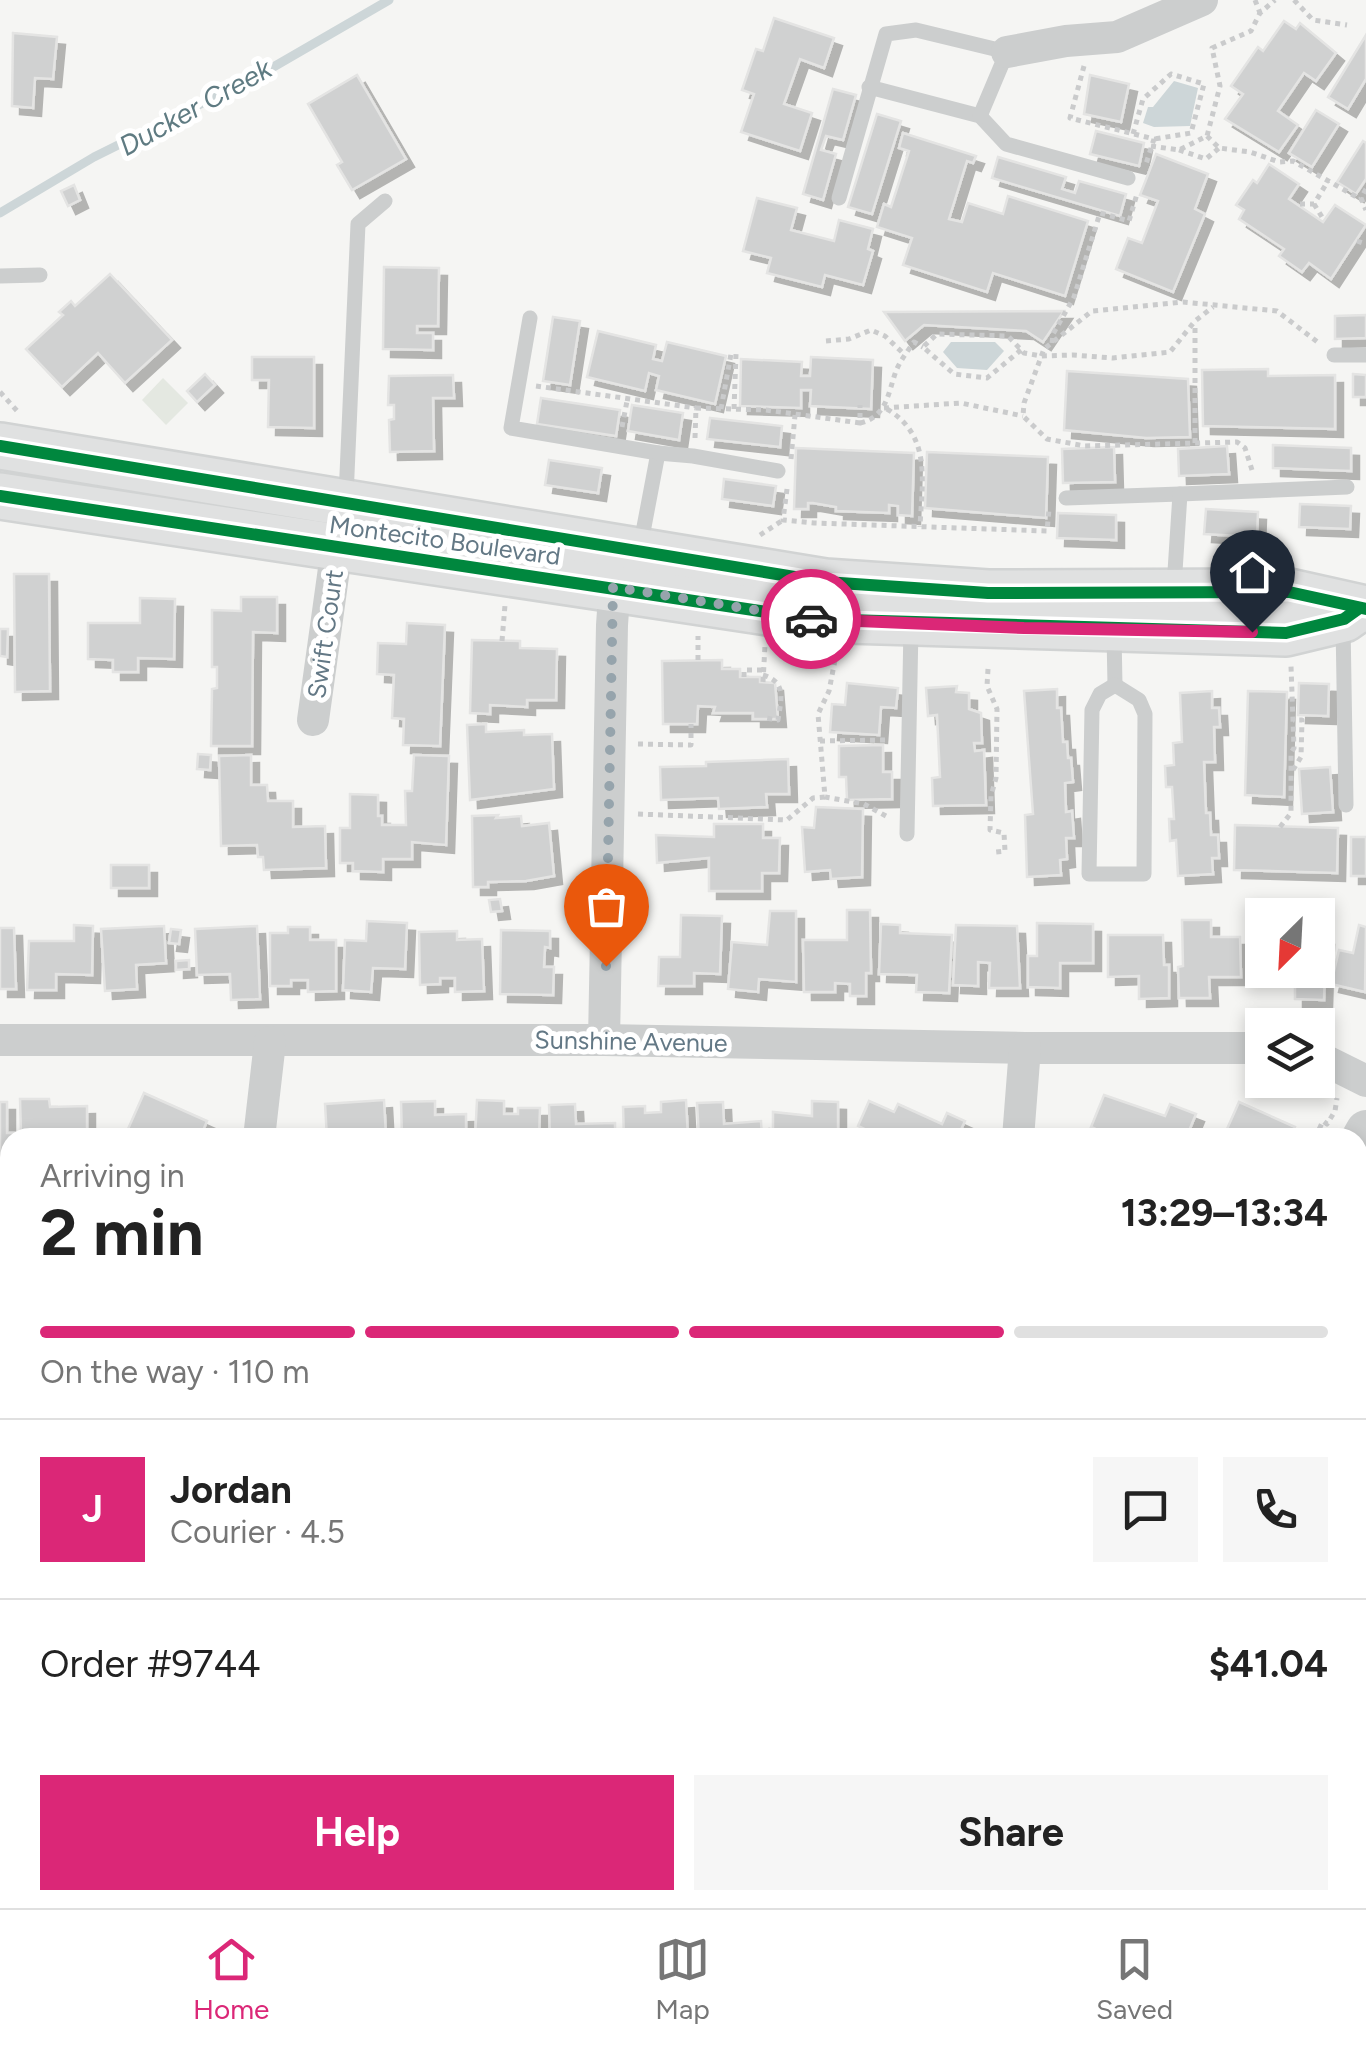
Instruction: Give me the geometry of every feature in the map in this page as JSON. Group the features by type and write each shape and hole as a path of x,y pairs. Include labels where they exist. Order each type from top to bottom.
{"main road":[{"name":"Montecito Boulevard","path":"14,435 346,501 624,563 813,619 1286,633 1356,612"},
{"name":"Montecito Boulevard","path":"0,496 337,547 624,563 824,582 988,592 1289,592 1356,612"}],"street":[{"path":"1007,52 1117,38 1202,0"},
{"name":"Swift Court","path":"313,720 337,547"},
{"path":"604,1040 610,744 624,563"},
{"name":"Sunshine Avenue","path":"0,1040 604,1040 1245,1048"},
{"path":"260,1128 270,1042"},
{"path":"1019,1128 1026,1048"}],"lane":[{"path":"839,198 886,34 916,30 1007,52 980,116"},
{"path":"870,88 980,116 1006,144 1128,178"},
{"path":"346,501 358,224 384,200"},
{"path":"0,276 40,275"},
{"path":"530,318 511,428 784,471"},
{"path":"1334,355 1366,355"},
{"path":"624,563 658,453"},
{"path":"1066,498 1347,487"},
{"path":"1174,591 1180,494"},
{"path":"1346,805 1356,612"},
{"path":"907,834 911,623"},
{"path":"1114,630 1115,685"},
{"path":"1115,685 1140,700 1145,714 1144,874 1089,874 1092,710 1100,694 1115,685"}],"path":[{"path":"1255,0 1260,13"},
{"path":"1208,136 1220,86 1212,48 1250,31 1260,13 1275,0"},
{"path":"1294,0 1313,20 1347,24"},
{"path":"1088,39 1070,118 1206,159 1219,148"},
{"path":"1133,134 1143,99 1171,74 1204,84 1191,133 1153,143"},
{"path":"1208,136 1219,148 1250,152 1279,162 1293,161 1362,200 1366,210"},
{"path":"1179,150 1208,136"},
{"path":"1052,343 1074,296 1100,213 1129,221 1153,143"},
{"path":"1314,204 1328,181"},
{"path":"1362,200 1366,189"},
{"path":"1300,204 1314,204"},
{"path":"1314,204 1322,217"},
{"path":"1356,241 1366,244"},
{"path":"1023,416 1024,402 1042,356 1092,311 1183,302 1277,311 1334,355"},
{"path":"922,347 938,334 1008,336 1020,350 1042,356 1113,358 1170,352 1195,321 1216,305"},
{"path":"1195,321 1195,444"},
{"path":"826,341 849,339 871,330 885,336 905,354"},
{"path":"519,382 696,408 795,414 860,423 884,408 897,366 914,342 954,374 987,378 1020,350"},
{"path":"721,409 734,354 734,409"},
{"path":"0,392 14,435"},
{"path":"884,408 961,403 1023,416 1047,439 1085,446 1237,442 1245,448 1258,491"},
{"path":"860,405 860,423"},
{"path":"694,456 696,408"},
{"path":"884,408 902,418 914,431 922,482 920,527"},
{"path":"783,520 784,471 795,414"},
{"path":"746,544 783,520 1047,531 1050,498 1066,498"},
{"path":"698,633 698,660"},
{"path":"825,796 818,714 829,691 835,660"},
{"path":"1280,826 1291,813 1291,663"},
{"path":"988,669 987,686 997,708 996,778 990,830 1004,833 1005,851 996,852"},
{"path":"744,677 744,670 764,673 780,684 778,720 765,718"},
{"path":"610,744 691,744 692,724"},
{"path":"820,741 885,740"},
{"path":"1291,776 1299,780"},
{"path":"638,814 786,820 813,798 825,796 864,804 891,818 907,834"},
{"path":"1291,796 1300,796"},
{"path":"1320,1128 1323,1121 1328,1124 1351,1087"}],"shaded area":[{"path":"1174,81 1198,88 1190,126 1154,127 1143,123 1148,107 1153,107"},
{"path":"951,342 995,342 1004,351 987,370 957,368 943,352"},
{"path":"163,378 188,403 166,425 142,400"}],"building":[{"path":"774,18 834,38 824,68 800,59 784,104 812,113 800,151 741,132 754,94 742,90 756,49 763,51"},
{"path":"1284,21 1296,29 1300,23 1336,53 1316,81 1304,73 1278,111 1298,125 1279,152 1225,119 1243,94 1231,86 1258,47 1263,51"},
{"path":"13,33 57,37 53,79 35,78 33,108 12,106"},
{"path":"1366,35 1366,79 1348,109 1328,97"},
{"path":"357,75 406,159 352,190 337,165 342,162 308,104"},
{"path":"1090,75 1129,84 1121,122 1084,114"},
{"path":"833,89 856,95 843,140 826,136 821,150 836,154 823,200 803,194"},
{"path":"1316,110 1339,124 1312,167 1289,153"},
{"path":"877,114 901,121 872,214 848,207"},
{"path":"1096,131 1144,143 1139,166 1090,154"},
{"path":"903,133 976,156 973,163 967,161 949,219 962,222 968,203 1003,214 1008,196 1088,221 1065,296 993,273 987,292 903,265 912,238 877,227 884,204 891,207 909,151 899,148"},
{"path":"1363,141 1366,179 1356,194 1337,182"},
{"path":"1156,154 1208,174 1195,209 1205,214 1173,292 1116,269 1128,238 1142,243 1158,201 1140,195"},
{"path":"998,157 1066,177 1062,189 1075,193 1079,181 1126,194 1120,216 992,178"},
{"path":"1269,164 1299,184 1289,199 1323,222 1335,205 1366,225 1331,279 1309,263 1302,272 1279,256 1284,249 1239,219 1244,210 1236,205"},
{"path":"74,185 80,200 68,206 61,191"},
{"path":"757,198 797,208 791,230 834,241 839,220 873,229 868,249 873,251 863,285 825,275 822,287 767,273 771,258 743,251"},
{"path":"384,267 439,268 438,326 417,326 417,333 433,333 433,350 383,349"},
{"path":"110,274 172,340 125,383 98,353 62,387 26,349 63,315 59,312 71,301 75,306"},
{"path":"1064,311 1043,342 1026,331 924,325 905,341 884,312"},
{"path":"1366,315 1366,338 1335,339 1335,316"},
{"path":"553,317 580,321 570,385 543,381"},
{"path":"598,331 656,345 653,359 662,361 667,342 726,356 715,404 656,390 659,376 649,373 645,391 587,377"},
{"path":"252,357 314,357 314,428 268,427 269,380 252,380"},
{"path":"811,357 873,360 871,409 810,406 811,390 801,390 801,408 740,406 741,359 802,362 801,376 810,376"},
{"path":"1268,369 1268,376 1335,375 1335,429 1203,426 1202,370"},
{"path":"1067,371 1188,379 1190,437 1146,438 1064,430"},
{"path":"205,374 215,385 197,402 187,391"},
{"path":"1353,374 1366,375 1366,397 1353,397"},
{"path":"453,375 454,398 433,398 434,451 390,452 389,420 394,419 394,405 388,405 389,376"},
{"path":"541,398 620,410 616,436 537,424"},
{"path":"632,405 683,413 679,440 628,431"},
{"path":"710,418 782,426 780,447 707,439"},
{"path":"1273,445 1351,448 1351,471 1273,468"},
{"path":"1227,446 1229,474 1179,476 1178,449"},
{"path":"1114,447 1115,482 1063,483 1062,449"},
{"path":"796,448 914,453 912,516 898,515 898,506 889,505 889,513 836,511 836,507 813,503 808,503 808,509 794,509"},
{"path":"927,452 1048,457 1046,518 925,508"},
{"path":"549,460 602,468 598,493 545,485"},
{"path":"724,479 776,486 773,506 722,499"},
{"path":"1300,504 1351,506 1350,529 1299,527"},
{"path":"1206,509 1258,512 1257,537 1204,534"},
{"path":"1058,513 1116,515 1116,540 1057,538"},
{"path":"14,574 49,574 50,691 15,692"},
{"path":"241,597 277,597 277,633 253,632 252,746 211,746 212,689 217,688 217,667 212,667 212,610 241,611"},
{"path":"140,598 175,599 174,659 138,658 138,672 113,672 113,660 88,659 88,623 140,623"},
{"path":"407,623 445,625 440,746 403,745 404,719 392,718 394,675 377,674 378,643 406,644"},
{"path":"0,629 8,629 7,657 0,656"},
{"path":"472,640 520,641 520,648 557,649 556,700 527,700 527,707 490,705 490,714 470,713"},
{"path":"722,660 722,669 740,669 740,677 760,677 760,682 775,683 778,719 753,719 753,713 713,713 715,707 698,706 697,724 663,724 662,661"},
{"path":"847,683 898,688 896,708 881,707 879,735 830,732 832,704 845,705"},
{"path":"1299,683 1329,684 1328,716 1298,715"},
{"path":"957,686 956,692 969,693 969,709 981,713 982,743 974,743 975,751 984,750 986,805 933,806 932,778 940,777 937,715 928,716 926,688"},
{"path":"1057,689 1063,742 1067,742 1071,758 1073,782 1065,783 1066,812 1072,811 1074,838 1066,838 1067,859 1060,860 1061,875 1027,877 1025,815 1033,814 1024,691"},
{"path":"1212,691 1212,708 1219,708 1220,727 1214,727 1215,762 1204,762 1206,813 1210,813 1211,835 1218,835 1219,858 1212,858 1213,874 1178,876 1176,840 1170,841 1169,819 1174,819 1172,787 1166,787 1165,766 1174,765 1173,743 1182,742 1180,693"},
{"path":"1248,691 1287,692 1284,797 1245,795"},
{"path":"486,724 486,732 524,730 524,735 552,734 554,789 470,800 467,725"},
{"path":"883,745 883,772 892,772 892,799 847,800 846,777 839,777 839,746"},
{"path":"198,754 211,755 210,770 197,769"},
{"path":"251,755 251,785 267,785 268,801 293,801 293,827 325,826 326,868 264,870 257,845 221,846 219,756"},
{"path":"414,755 449,756 446,845 412,842 412,859 383,859 383,872 353,871 353,863 340,863 340,828 350,828 350,794 378,795 382,825 406,825 405,791 412,791"},
{"path":"788,759 789,794 766,794 767,807 719,809 718,798 661,800 660,767"},
{"path":"1330,767 1333,812 1302,814 1299,769"},
{"path":"816,807 863,809 862,877 831,879 830,870 805,872 802,827 814,828"},
{"path":"498,815 496,818 521,816 522,826 549,823 554,876 473,887 472,816"},
{"path":"714,824 763,824 763,838 780,838 779,873 762,873 762,891 709,891 709,858 657,863 656,835 714,837"},
{"path":"1235,825 1338,828 1337,873 1234,870"},
{"path":"1351,837 1366,837 1366,876 1351,876"},
{"path":"111,865 149,865 149,888 111,888"},
{"path":"500,899 502,911 491,912 489,900"},
{"path":"847,910 870,910 871,973 866,973 866,996 850,996 850,984 835,983 835,992 804,992 803,940 847,940"},
{"path":"770,911 796,911 796,982 759,979 758,992 728,989 732,942 767,945"},
{"path":"681,915 722,916 720,974 694,973 694,986 658,986 659,957 680,957"},
{"path":"1182,920 1211,920 1211,937 1240,937 1241,977 1209,977 1210,998 1179,998"},
{"path":"367,921 407,923 405,969 373,968 371,992 343,990 345,940 366,941"},
{"path":"1037,923 1093,924 1093,963 1060,963 1060,988 1028,987 1028,956 1037,956"},
{"path":"881,924 900,925 900,933 952,935 949,993 916,992 917,975 879,974"},
{"path":"74,925 93,926 92,975 56,974 56,990 27,990 29,941 74,941"},
{"path":"956,925 1017,926 1020,988 989,988 990,963 978,962 978,986 953,985"},
{"path":"1359,925 1366,927 1365,992 1335,985 1339,950 1353,953"},
{"path":"164,926 166,963 136,965 137,989 105,991 101,929"},
{"path":"257,926 260,999 231,1000 230,974 197,975 195,929"},
{"path":"288,927 310,927 310,940 336,940 336,991 308,992 308,980 291,980 291,986 270,986 270,933 288,933"},
{"path":"0,928 14,928 16,989 0,989"},
{"path":"171,929 181,930 179,944 169,943"},
{"path":"501,930 550,931 544,967 554,967 553,995 500,994"},
{"path":"457,931 457,940 482,939 484,991 455,992 455,978 420,985 419,932"},
{"path":"1108,935 1163,935 1164,965 1169,965 1169,998 1139,999 1139,976 1108,977"},
{"path":"189,960 189,969 176,970 176,961"},
{"path":"1295,988 1324,988 1324,1000 1295,999"},
{"path":"144,1093 207,1121 204,1128 128,1128"},
{"path":"1104,1095 1165,1116 1170,1104 1196,1114 1190,1128 1091,1127"},
{"path":"20,1099 49,1099 50,1107 87,1106 87,1128 21,1128"},
{"path":"384,1100 386,1128 326,1128 325,1104"},
{"path":"477,1100 504,1101 504,1114 518,1114 518,1108 540,1108 539,1128 476,1128"},
{"path":"686,1100 687,1128 624,1128 623,1107 645,1106 645,1113 661,1112 661,1102"},
{"path":"435,1101 435,1115 466,1114 466,1128 402,1128 401,1102"},
{"path":"812,1101 838,1102 838,1128 773,1128 773,1112 812,1116"},
{"path":"869,1101 894,1112 898,1104 942,1124 947,1113 965,1121 962,1128 858,1126"},
{"path":"0,1102 7,1102 7,1128 0,1128"},
{"path":"723,1102 724,1124 761,1121 761,1128 698,1128 697,1103"},
{"path":"1239,1102 1295,1127 1295,1128 1227,1128"},
{"path":"575,1104 576,1124 615,1123 615,1128 550,1128 549,1105"}],"waterway":[{"name":"Ducker Creek","path":"0,213 94,157 263,73 389,0"}],"cycle path":[{"path":"0,446 825,582 988,593 1289,592 1366,609"},
{"path":"0,496 813,619 1286,633 1344,619 1358,609"}],"way so far":[{"path":"606,966 613,587 811,619"}],"route":[{"path":"811,619 1252,632"}]}
